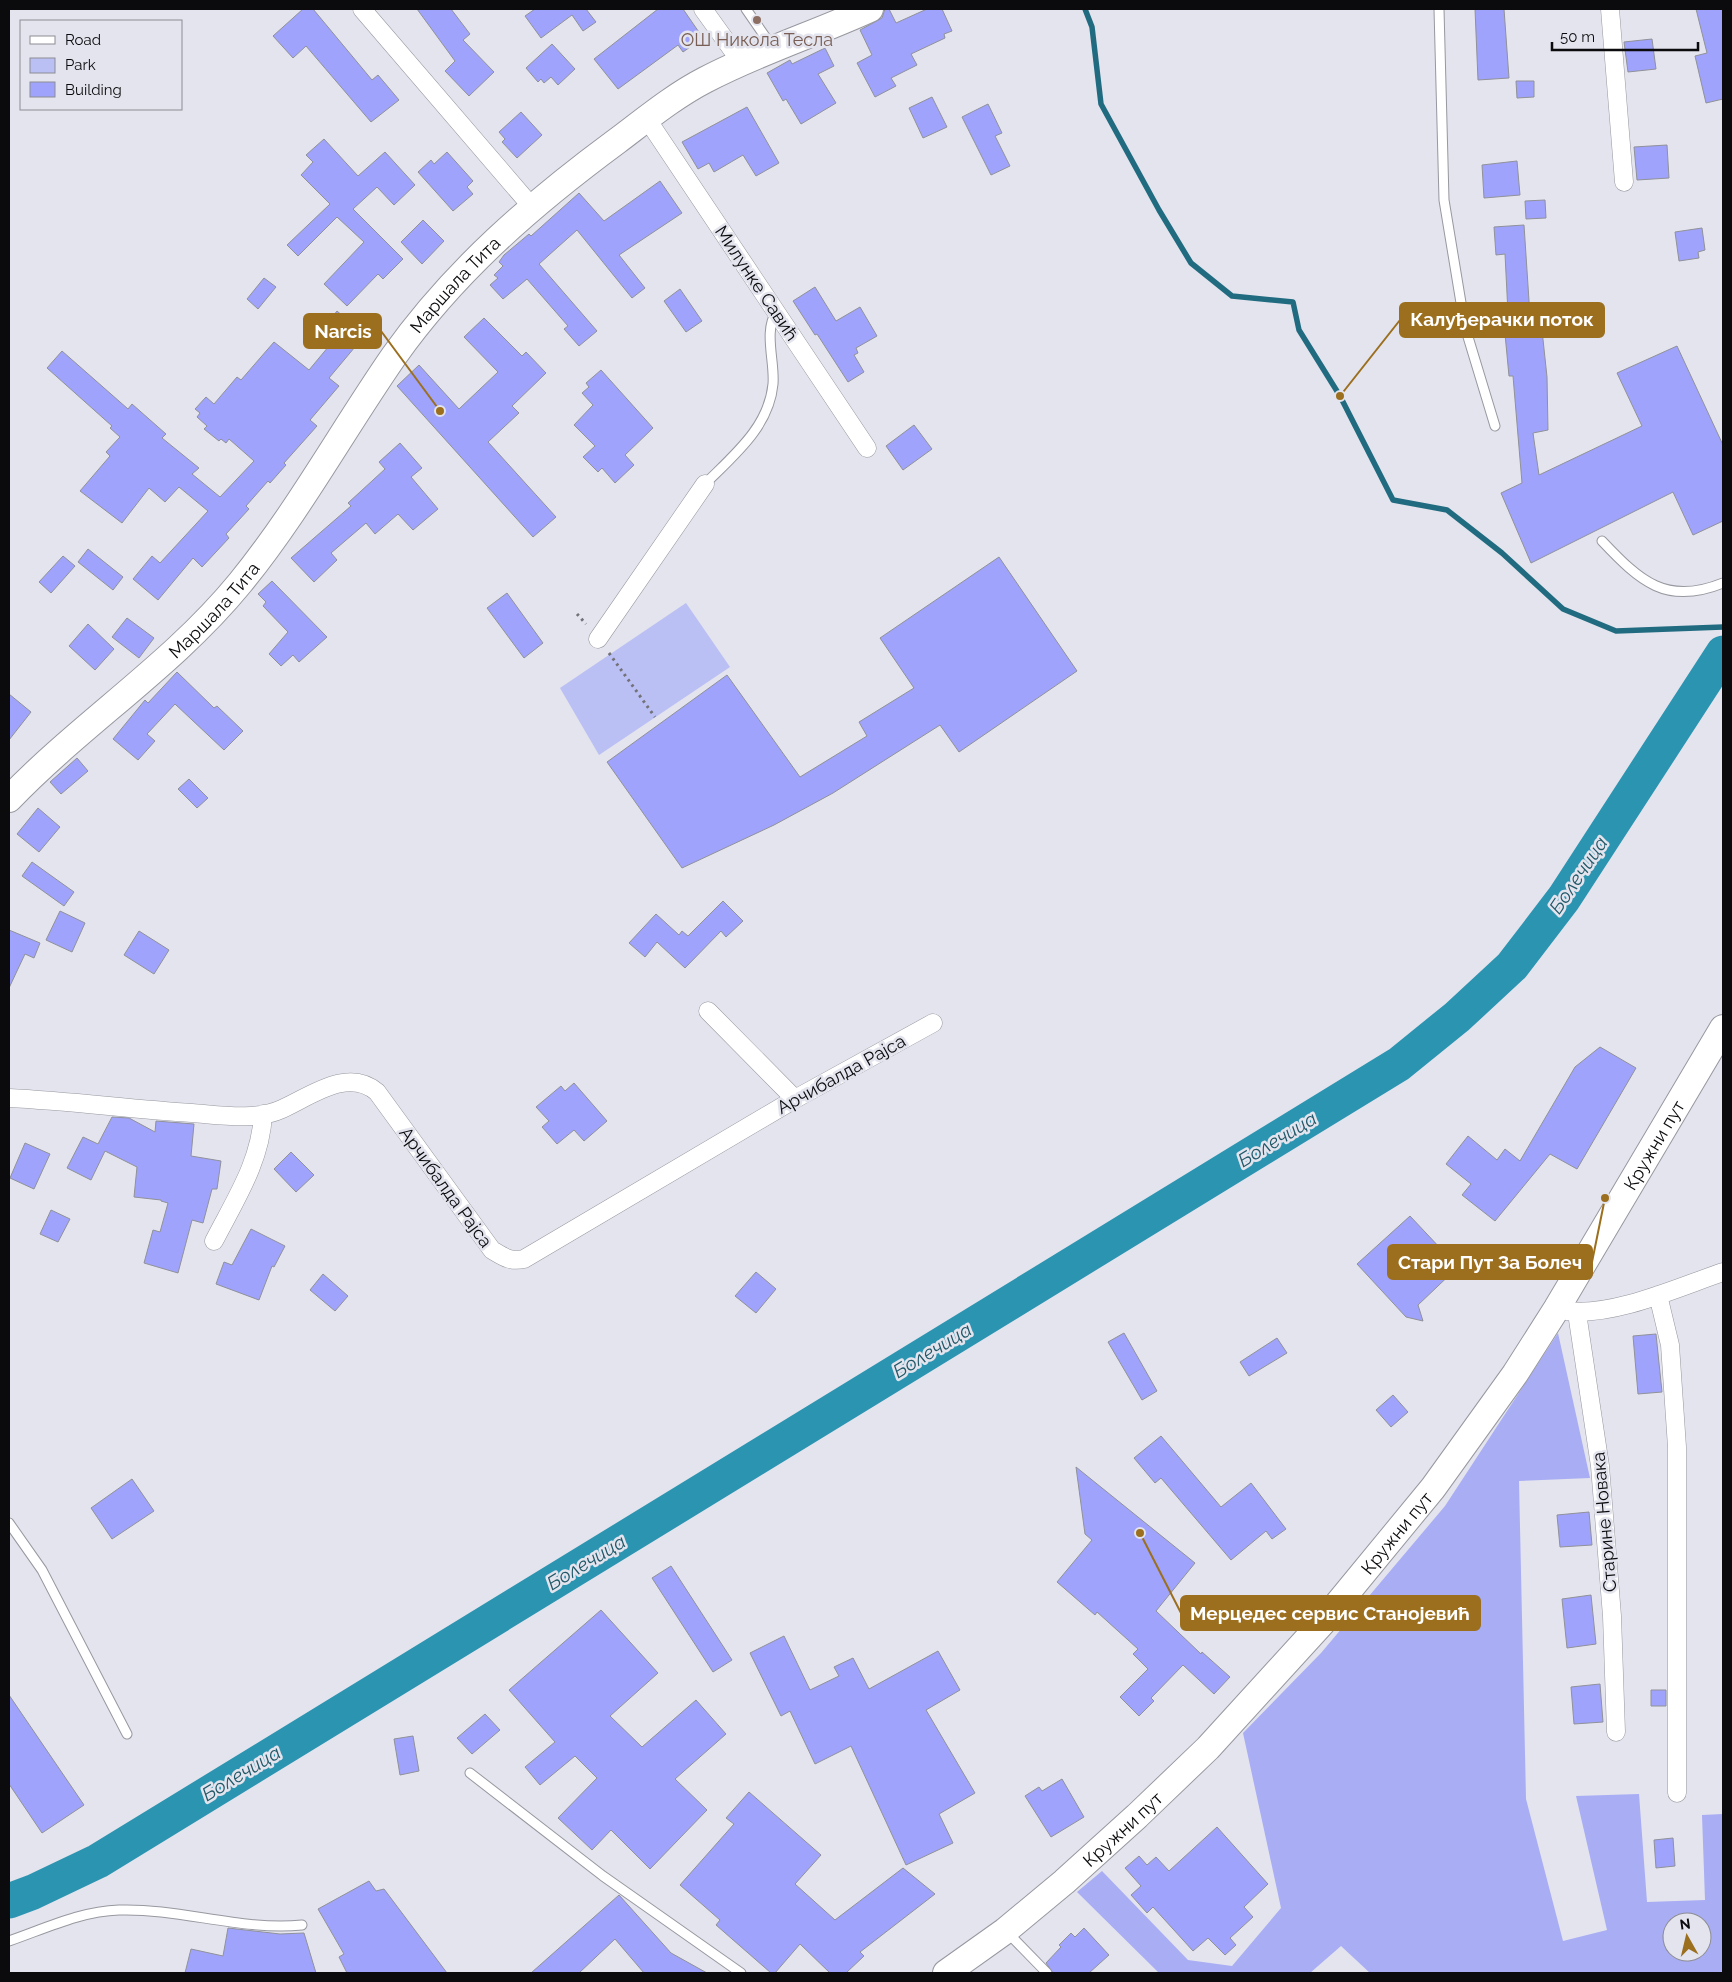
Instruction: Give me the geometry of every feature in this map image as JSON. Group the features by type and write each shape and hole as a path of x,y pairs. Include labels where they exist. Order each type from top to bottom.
{"main road":[{"name":"Маршала Тита","path":"9,799 178,649 239,584 326,463 394,356 462,274 494,240 532,207 647,119 701,82 741,62 870,9"},
{"name":"Кружни пут","path":"946,1973 1005,1931 1064,1882 1176,1779 1237,1718 1294,1655 1433,1488 1515,1374 1567,1311 1723,1028"}],"street":[{"path":"362,9 532,207"},
{"path":"703,9 741,62"},
{"path":"1610,9 1624,182"},
{"name":"Милунке Савић","path":"647,119 867,448"},
{"path":"598,639 705,484"},
{"path":"708,1011 795,1099"},
{"name":"Арчибалда Рајса","path":"9,1098 53,1100 162,1112 220,1115 263,1114 280,1110 329,1086 357,1082 370,1086 377,1092 492,1250 508,1260 516,1260 524,1259 795,1099 933,1023"},
{"path":"214,1241 254,1163 262,1136 263,1114"},
{"path":"1567,1311 1596,1311 1658,1295 1723,1272"},
{"path":"1658,1295 1670,1345 1677,1447 1677,1793"},
{"name":"Старине Новака","path":"1567,1311 1600,1466 1612,1616 1616,1732"}],"lane":[{"path":"746,9 774,48"},
{"path":"1439,9 1444,200 1465,327 1495,426"},
{"path":"705,484 747,443 767,407 773,384 771,325 777,311"},
{"path":"1602,541 1622,562 1658,588 1676,592 1697,592 1723,584"},
{"path":"9,1523 42,1570 127,1734"},
{"path":"470,1773 603,1876 741,1973"},
{"path":"9,1941 64,1921 118,1910 143,1911 286,1927 302,1925"},
{"path":"1005,1931 1047,1973"}],"path":[{"path":"577,614 598,639 654,717"}],"green space":[{"path":"686,603 730,667 599,755 560,688"}],"shaded area":[{"path":"1558,1333 1590,1478 1519,1481 1526,1799 1563,1941 1607,1930 1576,1796 1639,1794 1647,1902 1705,1900 1702,1815 1723,1814 1723,1973 1370,1973 1341,1946 1310,1973 1159,1973 1077,1892 1102,1871 1188,1960 1232,1966 1281,1908 1243,1733 1321,1653 1445,1506"}],"building":[{"path":"303,9 313,9 372,80 378,75 399,100 371,122 306,46 293,58 273,36"},
{"path":"417,9 451,9 470,34 463,40 494,72 469,96 445,71 455,61"},
{"path":"535,9 586,9 596,22 583,31 572,15 541,38 525,16"},
{"path":"658,9 683,9 703,38 683,52 678,45 618,89 594,59"},
{"path":"885,9 889,9 896,23 927,9 942,9 952,31 944,34 945,38 911,54 917,65 891,78 896,86 875,97 857,63 872,55 860,30 882,18"},
{"path":"1475,9 1504,9 1509,78 1478,80"},
{"path":"1696,9 1723,9 1723,99 1706,103 1695,56 1707,53"},
{"path":"1652,39 1656,69 1628,72 1624,42"},
{"path":"552,44 575,69 558,85 551,77 544,83 541,79 538,82 526,68"},
{"path":"825,48 834,66 818,74 836,103 801,124 786,99 783,101 767,73 790,60 792,64"},
{"path":"1516,81 1534,81 1534,97 1517,98"},
{"path":"932,97 947,127 923,138 909,108"},
{"path":"988,104 1002,133 995,136 1010,166 991,175 962,117"},
{"path":"747,107 779,163 756,176 743,155 714,172 709,163 698,169 682,142"},
{"path":"521,112 542,135 517,158 502,142 505,139 499,132"},
{"path":"324,139 358,176 385,152 415,185 394,205 377,187 353,209 403,259 383,279 378,274 347,306 324,284 364,242 337,217 298,256 287,245 330,204 301,175 313,162 306,155"},
{"path":"1667,145 1669,178 1637,180 1634,147"},
{"path":"447,152 473,181 467,187 473,194 453,211 418,172 431,160 434,164"},
{"path":"1517,161 1520,195 1484,198 1482,165"},
{"path":"660,181 682,213 619,255 645,288 632,298 577,230 539,264 597,331 579,346 564,329 568,326 527,279 503,299 490,285 498,278 494,275 503,266 499,262 504,255 529,234 531,236 579,193 604,221"},
{"path":"1545,200 1546,218 1526,219 1525,201"},
{"path":"423,220 444,241 422,264 401,242"},
{"path":"1524,225 1531,331 1542,330 1547,377 1548,430 1533,433 1539,475 1642,426 1617,373 1677,346 1723,445 1723,521 1693,535 1673,492 1531,563 1501,493 1522,483 1513,376 1509,376 1505,334 1509,333 1505,254 1496,255 1494,227"},
{"path":"1702,228 1705,250 1698,252 1699,258 1679,261 1675,232"},
{"path":"264,278 276,287 258,309 247,299"},
{"path":"815,287 836,321 860,307 877,336 856,348 858,353 854,355 864,372 848,382 793,301"},
{"path":"680,289 702,321 686,332 664,301"},
{"path":"337,311 365,335 329,378 339,386 310,420 317,426 284,463 286,465 270,483 268,481 246,506 249,509 226,534 229,538 202,567 193,558 158,600 133,579 152,556 160,563 208,511 179,487 165,502 149,488 122,523 80,491 110,456 106,452 120,437 110,428 112,426 47,368 62,351 128,409 132,404 166,434 162,438 199,468 192,474 220,497 254,461 229,439 226,443 221,439 219,441 204,429 207,426 197,417 200,413 195,409 206,397 214,404 237,377 241,380 274,342 309,370 329,346 317,336"},
{"path":"484,318 522,356 526,352 546,373 512,406 519,413 488,442 556,517 533,537 397,386 419,365 459,409 498,372 464,337"},
{"path":"601,370 653,428 625,455 634,465 615,483 602,468 598,472 583,457 595,446 574,425 593,405 582,393 589,387 586,383"},
{"path":"914,425 932,449 903,470 886,446"},
{"path":"400,443 422,468 411,477 438,509 413,530 398,514 375,534 366,523 331,553 337,560 314,582 291,558 351,506 348,503 385,469 379,462"},
{"path":"88,549 123,577 113,590 78,562"},
{"path":"63,556 75,566 51,593 39,582"},
{"path":"999,557 1077,671 959,752 940,725 833,793 774,825 682,868 607,762 727,675 800,777 867,736 859,722 914,688 880,638"},
{"path":"272,581 327,637 299,662 293,655 281,666 269,654 288,632 263,606 266,602 258,594"},
{"path":"507,593 543,643 524,658 487,608"},
{"path":"127,618 154,638 139,658 112,637"},
{"path":"88,624 114,649 95,670 69,646"},
{"path":"177,672 214,708 217,706 243,731 224,750 175,704 147,734 155,741 138,760 113,739 145,700 148,703"},
{"path":"9,694 31,712 9,740"},
{"path":"77,758 88,771 61,794 50,782"},
{"path":"189,779 208,798 197,808 178,789"},
{"path":"38,808 60,827 39,852 17,834"},
{"path":"32,862 74,892 64,906 22,876"},
{"path":"723,901 743,921 726,937 721,931 685,968 657,942 645,957 629,943 656,914 679,935 682,931 688,936"},
{"path":"60,911 85,923 72,952 46,940"},
{"path":"9,930 40,943 34,958 25,954 9,988"},
{"path":"139,931 169,950 154,974 124,955"},
{"path":"1600,1047 1636,1068 1577,1169 1550,1154 1495,1221 1462,1195 1471,1184 1446,1164 1468,1136 1497,1160 1505,1149 1520,1161 1575,1067"},
{"path":"574,1083 607,1121 584,1141 574,1130 557,1144 542,1127 549,1121 536,1107 561,1086 565,1091"},
{"path":"112,1117 129,1118 155,1132 156,1121 194,1124 191,1156 221,1161 217,1189 212,1189 203,1223 192,1220 178,1273 144,1263 153,1230 160,1232 168,1203 161,1200 134,1197 137,1167 105,1151 91,1180 67,1168 83,1137 98,1144"},
{"path":"25,1143 50,1154 34,1189 10,1178"},
{"path":"291,1152 314,1175 296,1192 274,1169"},
{"path":"51,1210 70,1219 58,1242 40,1234"},
{"path":"1410,1216 1458,1267 1418,1305 1423,1321 1406,1317 1357,1264"},
{"path":"251,1229 285,1246 274,1267 272,1266 259,1300 216,1284 224,1262 232,1265"},
{"path":"756,1272 776,1289 756,1313 735,1296"},
{"path":"323,1274 348,1296 335,1311 310,1290"},
{"path":"1124,1333 1157,1391 1142,1400 1108,1342"},
{"path":"1656,1334 1662,1392 1638,1394 1633,1336"},
{"path":"1277,1338 1287,1353 1249,1376 1240,1362"},
{"path":"1393,1395 1408,1412 1391,1427 1376,1410"},
{"path":"1161,1436 1221,1507 1251,1483 1286,1529 1272,1539 1266,1531 1231,1560 1161,1478 1155,1483 1134,1458"},
{"path":"1076,1467 1195,1563 1156,1611 1201,1654 1202,1652 1230,1677 1214,1694 1183,1665 1151,1698 1154,1701 1139,1716 1120,1697 1148,1669 1133,1654 1138,1649 1097,1612 1095,1615 1057,1582 1092,1540 1085,1534"},
{"path":"132,1479 154,1511 112,1539 91,1508"},
{"path":"1589,1512 1592,1545 1560,1547 1557,1515"},
{"path":"671,1566 732,1660 713,1672 652,1578"},
{"path":"1591,1595 1596,1644 1567,1648 1562,1599"},
{"path":"601,1610 658,1673 610,1716 642,1747 696,1700 726,1734 675,1779 707,1810 650,1869 611,1830 592,1850 558,1818 597,1778 575,1756 540,1785 525,1767 555,1742 509,1690"},
{"path":"784,1636 810,1690 839,1676 834,1667 853,1658 869,1689 938,1651 960,1690 926,1710 975,1793 939,1814 953,1843 906,1865 851,1746 815,1764 790,1711 781,1716 750,1653"},
{"path":"1600,1684 1603,1722 1574,1724 1571,1687"},
{"path":"1651,1690 1666,1690 1666,1706 1651,1706"},
{"path":"9,1695 84,1805 42,1833 9,1784"},
{"path":"485,1714 500,1730 472,1754 457,1738"},
{"path":"413,1736 419,1771 400,1775 394,1739"},
{"path":"1062,1779 1084,1817 1051,1837 1025,1796 1039,1787 1042,1791"},
{"path":"749,1792 821,1855 795,1884 835,1920 903,1868 935,1894 860,1952 864,1956 846,1973 830,1973 800,1944 775,1973 771,1973 716,1925 720,1920 680,1885 734,1824 726,1818"},
{"path":"1217,1827 1268,1884 1244,1907 1253,1917 1230,1938 1236,1945 1225,1955 1208,1938 1193,1951 1153,1907 1147,1913 1131,1895 1141,1886 1125,1868 1139,1856 1147,1865 1156,1857 1169,1871"},
{"path":"1673,1838 1675,1866 1656,1868 1654,1840"},
{"path":"369,1881 376,1891 384,1889 447,1973 347,1973 339,1957 344,1954 318,1909"},
{"path":"619,1895 671,1953 707,1973 644,1973 615,1939 579,1973 531,1973"},
{"path":"228,1928 280,1934 304,1933 316,1973 185,1973 191,1949 223,1956"},
{"path":"1084,1928 1109,1955 1089,1973 1053,1973 1046,1963 1061,1947 1059,1945 1071,1933 1075,1937"}],"waterway":[{"path":"1085,9 1092,27 1101,104 1159,210 1191,263 1232,296 1293,302 1299,330 1340,396 1393,500 1447,510 1502,553 1563,609 1616,631 1723,627"},
{"name":"Болечица","path":"9,1901 33,1892 98,1861 1399,1064 1457,1017 1512,966 1564,898 1723,653"}],"place":[{"name":"ОШ Никола Тесла","path":"757,20"},
{"name":"Калуђерачки поток","path":"1340,396"},
{"name":"Narcis","path":"440,411"},
{"name":"Стари Пут За Болеч","path":"1605,1198"},
{"name":"Мерцедес сервис Станојевић","path":"1140,1533"}]}
